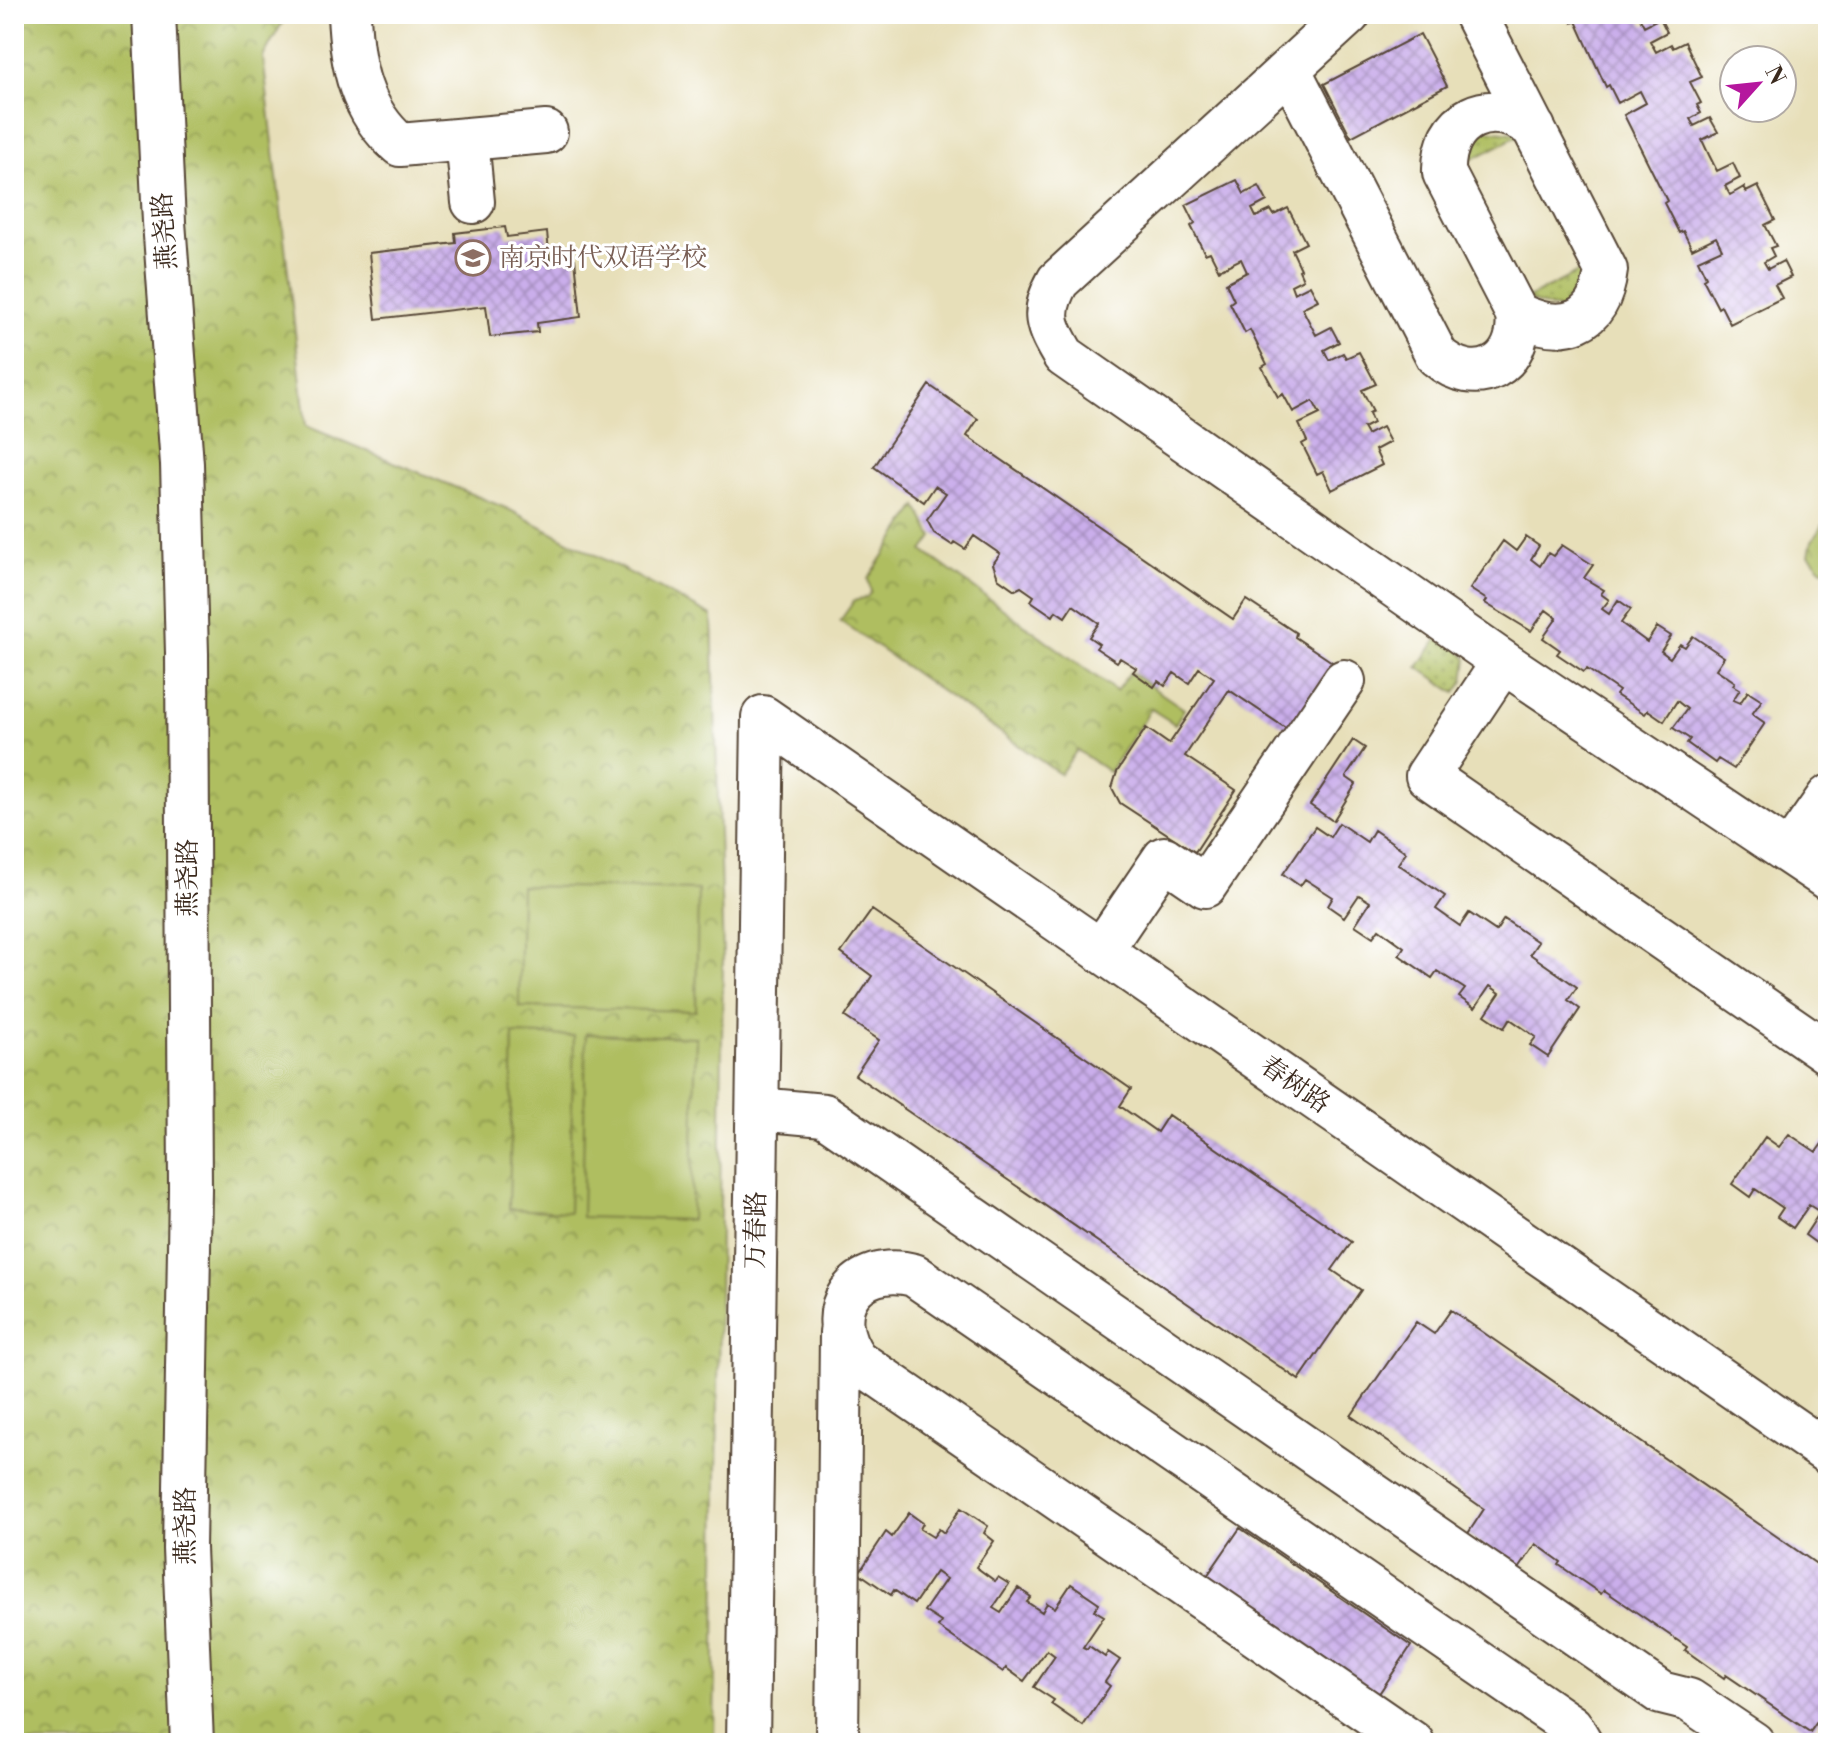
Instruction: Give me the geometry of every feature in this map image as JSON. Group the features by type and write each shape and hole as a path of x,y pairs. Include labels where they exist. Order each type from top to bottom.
{"street":[{"name":"燕尧路","path":"154,14 164,222 182,464 187,654 190,1189 184,1548 192,1743"},
{"path":"349,14 350,55 365,98 383,130 400,145 546,132"},
{"path":"1349,14 1058,281 1047,301 1048,330 1064,356 1503,662 1828,879"},
{"path":"1475,14 1606,270 1599,300 1577,321 1547,325 1517,314"},
{"path":"1289,69 1437,356 1449,366 1463,371 1478,372 1493,368 1512,352 1517,340 1517,314 1444,173 1448,143 1468,120 1481,114 1509,113 1534,128"},
{"path":"467,139 473,202"},
{"path":"1503,662 1427,776 1828,1053"},
{"path":"1101,951 1164,858 1205,886 1344,681"},
{"name":"春树路","path":"763,717 1828,1453"},
{"name":"万春路","path":"748,1743 763,717"},
{"path":"1789,853 1828,797"},
{"path":"758,1109 824,1115 1661,1693 1689,1700 1753,1743"},
{"path":"837,1743 840,1316 845,1300 854,1287 882,1271 914,1275 1571,1726 1581,1743"},
{"path":"841,1332 846,1347 856,1360 1413,1743"}],"green space":[{"path":"14,14 287,14 263,57 306,426 508,509 712,616 723,955 714,1743 14,1743"},
{"path":"1477,129 1521,134 1455,168"},
{"path":"1590,266 1570,312 1524,300"},
{"path":"1828,413 1828,465 1822,439"},
{"path":"917,506 933,537 923,551 1116,691 1130,672 1184,709 1175,724 1151,709 1109,772 1077,750 1060,774 840,621 854,601 867,597 871,592 868,579"},
{"path":"1828,517 1828,571 1809,555 1812,541"},
{"path":"1444,630 1467,659 1464,681 1456,693 1418,667"},
{"path":"521,886 698,890 696,1011 519,1007"},
{"path":"513,1034 574,1036 569,1212 509,1209"},
{"path":"586,1034 696,1037 691,1220 582,1217"}],"building":[{"path":"1567,14 1638,14 1644,26 1660,18 1667,32 1650,41 1656,52 1671,44 1673,48 1685,42 1702,77 1690,82 1701,103 1697,105 1701,113 1690,119 1694,126 1710,118 1718,132 1702,140 1717,171 1733,163 1740,178 1725,186 1730,195 1744,187 1746,192 1758,186 1775,220 1765,225 1776,246 1770,248 1774,256 1764,262 1768,269 1783,261 1791,277 1775,285 1782,298 1730,324 1703,279 1706,277 1698,260 1722,249 1716,237 1692,249 1683,231 1679,233 1664,203 1667,201 1624,115 1646,103 1640,91 1618,103 1609,85 1606,87 1576,21 1572,23"},
{"path":"1420,34 1447,86 1351,137 1324,84"},
{"path":"1237,180 1244,194 1259,186 1267,201 1252,209 1256,217 1271,210 1274,215 1288,208 1306,243 1292,250 1303,279 1291,285 1294,293 1310,285 1318,300 1302,308 1316,335 1331,327 1339,342 1324,350 1329,360 1343,353 1346,358 1359,352 1376,384 1362,390 1373,411 1369,413 1373,423 1363,428 1367,435 1382,427 1390,442 1375,450 1382,465 1332,490 1323,471 1317,474 1302,444 1307,441 1299,424 1320,414 1313,401 1293,412 1283,394 1278,397 1262,367 1267,364 1250,330 1245,333 1230,303 1234,300 1226,283 1247,272 1241,259 1219,270 1210,252 1205,254 1191,226 1195,223 1186,205"},
{"path":"505,227 507,237 547,232 550,262 575,259 581,317 537,323 538,332 490,337 486,306 376,319 369,253 456,243 455,233"},
{"path":"929,385 978,419 967,436 1233,619 1246,600 1338,666 1293,733 1229,690 1185,756 1236,790 1195,852 1120,803 1112,788 1117,772 1146,728 1169,744 1214,678 1199,668 1189,683 1174,673 1165,686 1158,681 1154,687 1133,672 1136,668 1120,658 1117,662 1096,648 1099,644 1089,637 1099,623 1073,605 1065,617 1056,611 1053,616 1031,601 1034,596 1021,587 1015,590 998,578 993,564 1000,554 974,536 965,549 954,542 952,545 934,533 927,520 946,493 935,486 924,502 874,467"},
{"path":"1526,537 1539,546 1531,559 1540,566 1548,553 1553,556 1562,545 1593,565 1584,578 1604,590 1601,594 1609,600 1602,609 1609,614 1618,600 1631,609 1621,623 1647,642 1657,627 1671,636 1661,651 1670,658 1680,644 1685,647 1693,636 1724,657 1716,669 1740,689 1733,700 1740,703 1748,691 1762,700 1752,714 1765,723 1734,769 1718,759 1715,763 1687,743 1690,739 1673,728 1687,709 1677,701 1664,721 1648,710 1645,714 1616,695 1619,691 1587,669 1584,672 1557,654 1560,650 1543,638 1557,618 1546,610 1531,631 1485,603 1487,600 1470,589 1503,541 1516,551"},
{"path":"1353,740 1365,748 1346,777 1356,784 1333,821 1310,805"},
{"path":"1339,823 1367,842 1374,830 1406,852 1398,864 1445,896 1436,909 1460,926 1469,913 1496,931 1504,919 1538,942 1530,954 1577,987 1568,1000 1580,1009 1548,1057 1530,1045 1536,1037 1510,1019 1504,1028 1485,1015 1500,993 1490,986 1475,1008 1459,997 1465,989 1437,971 1432,978 1399,955 1404,947 1379,929 1373,937 1355,925 1370,902 1359,895 1344,917 1328,906 1333,897 1305,879 1300,886 1283,874 1315,827 1330,837"},
{"path":"872,910 1131,1089 1120,1106 1157,1132 1168,1115 1352,1242 1332,1270 1361,1290 1299,1380 855,1075 879,1040 845,1017 872,976 841,953"},
{"path":"1789,1134 1816,1152 1824,1141 1828,1143 1828,1239 1823,1248 1805,1235 1820,1212 1809,1205 1793,1228 1777,1217 1783,1208 1755,1189 1750,1197 1732,1184 1765,1137 1779,1147"},
{"path":"1451,1310 1828,1572 1828,1706 1810,1732 1726,1675 1724,1678 1685,1650 1687,1647 1604,1590 1601,1594 1559,1565 1561,1562 1536,1544 1519,1569 1467,1535 1484,1509 1351,1416 1416,1322 1434,1334"},
{"path":"961,1508 988,1526 984,1533 994,1541 976,1567 995,1581 998,1577 1009,1584 993,1608 1001,1613 1018,1588 1031,1597 1027,1602 1042,1612 1047,1603 1055,1608 1071,1584 1099,1603 1094,1610 1104,1616 1083,1647 1087,1649 1089,1646 1105,1657 1108,1652 1120,1660 1105,1682 1110,1686 1083,1726 1051,1704 1054,1700 1034,1687 1055,1656 1047,1650 1024,1681 1006,1668 1003,1672 938,1627 941,1622 924,1611 946,1579 936,1572 914,1604 894,1590 891,1595 859,1573 886,1532 892,1537 909,1513 923,1523 920,1529 933,1537 939,1529 944,1533"},
{"path":"1240,1528 1411,1646 1376,1698 1205,1579"}],"place":[{"name":"南京时代双语学校","path":"473,258"}]}
